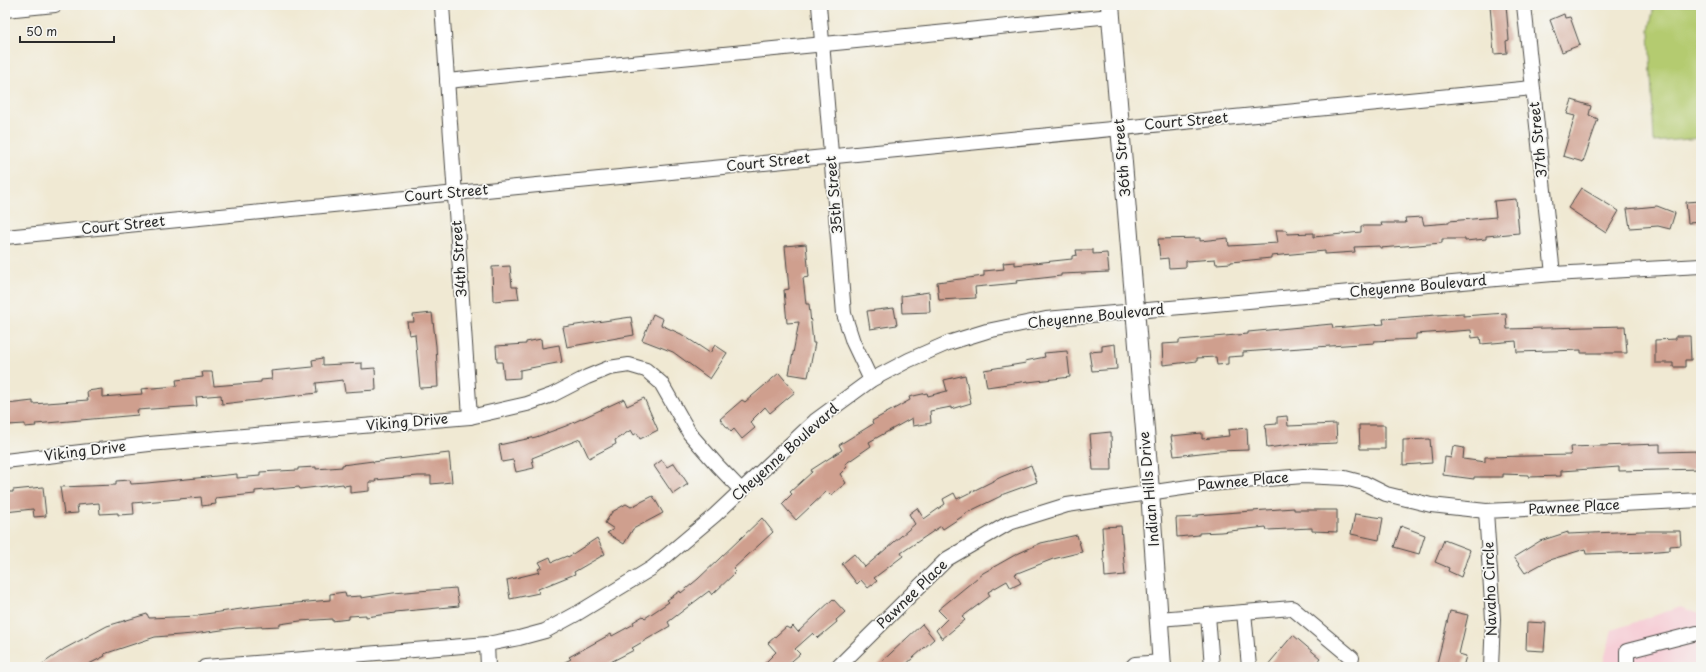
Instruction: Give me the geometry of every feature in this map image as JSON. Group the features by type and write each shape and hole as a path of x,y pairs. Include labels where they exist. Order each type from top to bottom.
{"main road":[{"name":"36th Street","path":"1110,10 1134,311"},
{"name":"Indian Hills Drive","path":"1134,311 1150,491 1162,665"}],"street":[{"path":"5,10 55,5"},
{"name":"34th Street","path":"442,5 470,417"},
{"name":"35th Street","path":"819,5 844,314 853,342 871,380"},
{"name":"37th Street","path":"1524,5 1553,274"},
{"path":"447,81 822,43 1110,10"},
{"name":"Court Street","path":"5,237 1532,88"},
{"name":"Cheyenne Boulevard","path":"205,667 487,644 545,631 578,613 652,568 715,516 815,421 871,380 909,360 948,343 987,331 1046,319 1553,274 1701,266"},
{"name":"Viking Drive","path":"5,461 149,444 470,417 527,404 552,395 587,377 609,368 629,365 646,370 661,383 690,434 742,491"},
{"name":"Pawnee Place","path":"838,667 947,559 1009,523 1067,506 1150,491 1209,484 1303,476 1345,478 1364,483 1386,494 1431,505 1486,511 1701,500"},
{"name":"Navaho Circle","path":"1486,511 1494,619 1491,667"},
{"path":"1159,619 1292,608 1352,658"},
{"path":"1244,612 1249,667"},
{"path":"1208,615 1212,667"},
{"path":"1627,667 1627,651 1697,634 1701,635"},
{"path":"487,644 488,667"},
{"path":"1132,667 1135,664 1162,665"}],"shaded area":[{"path":"1680,607 1701,615 1701,667 1602,667 1612,630"}],"green space":[{"path":"1654,5 1701,5 1701,138 1654,142 1649,31"}],"building":[{"path":"1490,5 1506,5 1509,40 1506,41 1507,53 1494,54"},
{"path":"1564,14 1565,18 1570,17 1580,45 1562,52 1550,20"},
{"path":"1572,100 1591,106 1589,115 1598,119 1583,162 1563,156 1575,116 1567,114"},
{"path":"1581,188 1619,211 1606,233 1568,208"},
{"path":"1516,199 1519,233 1486,236 1486,239 1465,241 1465,239 1442,239 1442,243 1380,248 1380,246 1354,247 1355,252 1325,254 1325,251 1271,256 1271,258 1231,263 1216,264 1215,259 1186,261 1186,267 1169,268 1168,258 1160,259 1158,239 1200,238 1200,241 1228,238 1229,246 1278,243 1276,230 1286,230 1287,234 1314,233 1314,237 1361,232 1361,226 1382,226 1381,223 1406,223 1405,218 1422,217 1424,225 1449,223 1449,221 1496,217 1494,201"},
{"path":"1701,201 1701,222 1688,223 1686,202"},
{"path":"1657,206 1675,213 1670,229 1658,226 1630,228 1627,209"},
{"path":"806,244 809,277 803,278 806,304 809,304 813,343 815,343 808,377 789,374 799,322 787,323 784,290 789,289 785,246"},
{"path":"1076,250 1093,250 1093,254 1107,253 1109,272 1061,274 1061,276 1016,281 1017,283 975,287 976,298 939,300 937,282 984,276 984,271 1004,269 1003,263 1015,262 1015,265 1072,259 1072,256 1077,255"},
{"path":"510,266 512,287 517,287 519,299 493,301 492,267"},
{"path":"929,292 930,312 902,313 901,296"},
{"path":"894,308 897,325 870,329 867,311"},
{"path":"432,313 436,346 438,387 420,388 415,334 409,335 407,322 414,322 413,315"},
{"path":"1463,313 1463,316 1506,313 1507,329 1625,326 1627,353 1581,353 1581,350 1517,352 1516,341 1481,344 1480,337 1472,338 1471,330 1416,334 1416,339 1243,352 1243,356 1228,357 1228,364 1217,365 1216,357 1197,358 1197,361 1163,365 1162,344 1179,343 1179,340 1248,334 1248,332 1332,324 1333,328 1384,324 1383,319"},
{"path":"653,314 663,319 661,325 681,334 710,353 715,345 727,353 710,379 673,352 642,340"},
{"path":"631,317 634,335 567,347 563,327"},
{"path":"1676,336 1690,336 1691,360 1685,360 1685,367 1673,367 1673,363 1655,363 1655,340 1676,339"},
{"path":"541,339 542,348 559,345 562,362 520,370 520,378 504,379 502,362 497,362 496,346 526,344 526,342"},
{"path":"1115,344 1117,369 1092,371 1089,352 1102,351 1102,346"},
{"path":"1067,351 1070,377 987,387 984,370 1026,363 1025,361 1045,357 1044,353"},
{"path":"323,358 323,365 362,363 362,369 375,368 376,390 345,392 343,380 316,383 317,393 222,404 221,395 196,397 197,406 137,410 138,415 35,424 36,426 25,427 25,424 8,425 7,404 33,401 33,404 88,400 87,391 102,389 102,397 142,394 141,389 177,386 176,380 203,377 202,372 212,372 214,386 261,382 261,380 272,379 271,371 313,367 312,360"},
{"path":"779,373 795,392 770,413 765,407 750,422 755,428 742,439 734,429 731,432 720,419 742,400 745,402"},
{"path":"965,375 971,403 951,409 951,407 930,411 931,423 913,426 912,418 869,442 871,446 845,464 847,467 840,474 846,483 831,495 827,491 796,520 782,504 792,494 790,492 812,472 811,470 842,450 839,445 873,424 872,421 910,400 909,397 927,393 928,396 947,391 944,380"},
{"path":"644,398 658,430 640,439 637,433 634,435 631,430 615,440 616,444 589,458 580,439 532,458 534,468 516,472 513,460 502,462 499,445 536,437 566,426 624,399 627,406"},
{"path":"1287,416 1288,426 1336,424 1337,443 1290,445 1267,448 1265,425 1277,424 1277,417"},
{"path":"1359,425 1385,425 1385,449 1360,449"},
{"path":"1247,428 1248,450 1218,451 1174,456 1171,436 1202,433 1202,439 1229,436 1228,430"},
{"path":"1111,432 1112,470 1093,470 1090,434"},
{"path":"1430,439 1432,463 1403,465 1403,440"},
{"path":"1660,444 1660,452 1701,451 1701,469 1619,471 1619,467 1561,471 1561,476 1529,477 1529,475 1503,474 1503,477 1474,477 1474,479 1443,475 1445,457 1451,458 1453,446 1464,448 1463,459 1485,462 1485,457 1571,455 1570,447"},
{"path":"449,453 452,482 431,484 431,476 418,476 375,480 376,482 369,482 369,491 350,493 350,485 344,486 343,484 300,489 299,487 255,491 255,494 215,498 216,504 202,506 201,497 133,503 134,514 100,514 99,503 77,505 78,513 64,514 60,487 116,485 116,481 130,480 131,484 147,483 237,474 237,478 260,476 260,472 298,470 298,468 316,467 316,469 342,467 342,465"},
{"path":"662,460 667,467 674,463 688,484 673,494 654,466"},
{"path":"1031,465 1037,482 1001,495 966,513 943,529 941,526 901,553 903,556 874,578 877,581 868,588 861,580 857,584 842,564 854,554 865,567 915,524 909,514 917,508 924,519 945,504 943,499 954,493 957,499 1001,477"},
{"path":"43,487 46,516 34,517 33,509 5,512 5,492"},
{"path":"653,496 663,513 633,529 624,544 607,533 614,529 605,523 612,512 626,504 631,507"},
{"path":"1294,508 1294,510 1337,510 1337,532 1312,531 1312,528 1267,530 1266,527 1199,533 1199,535 1177,537 1176,518 1197,517 1197,515"},
{"path":"1355,514 1383,518 1379,540 1351,534"},
{"path":"762,518 773,532 733,569 736,572 712,595 709,591 668,622 670,626 632,648 634,650 601,667 555,667 571,659 569,657 611,634 612,636 634,624 633,622 643,616 645,618 669,602 667,600 680,591 681,593 698,579"},
{"path":"1121,526 1125,575 1105,577 1102,527"},
{"path":"1401,526 1425,535 1419,554 1394,547"},
{"path":"1680,531 1681,545 1670,546 1670,550 1647,552 1586,554 1585,549 1549,560 1525,573 1514,557 1540,541 1568,532 1568,534"},
{"path":"1077,535 1082,552 1053,559 1015,574 1021,583 1011,588 1007,581 988,592 990,596 962,617 965,620 942,639 936,630 947,619 938,610 983,573 1015,555 1041,543"},
{"path":"597,538 605,554 574,572 575,574 538,589 539,593 510,599 507,580 540,572 538,569 542,567 539,562 550,557 552,562 567,556 568,557"},
{"path":"1444,540 1470,550 1461,577 1448,571 1449,568 1435,562"},
{"path":"456,588 459,606 395,612 366,617 366,615 349,616 349,619 332,621 332,619 300,621 280,624 280,626 236,628 193,634 155,637 104,654 105,656 83,667 38,667 64,649 107,626 147,614 149,618 198,616 263,606 330,600 330,594 345,592 346,597 361,596 361,598 393,593"},
{"path":"833,599 845,612 836,620 837,622 818,638 813,633 795,649 800,654 785,667 761,667 776,652 768,643 786,627 790,629 793,626 798,632"},
{"path":"1450,611 1468,615 1459,654 1466,656 1463,667 1436,667"},
{"path":"1527,622 1546,623 1544,651 1526,650"},
{"path":"922,624 934,639 903,667 876,667"},
{"path":"1293,635 1320,658 1313,667 1266,667"}]}
